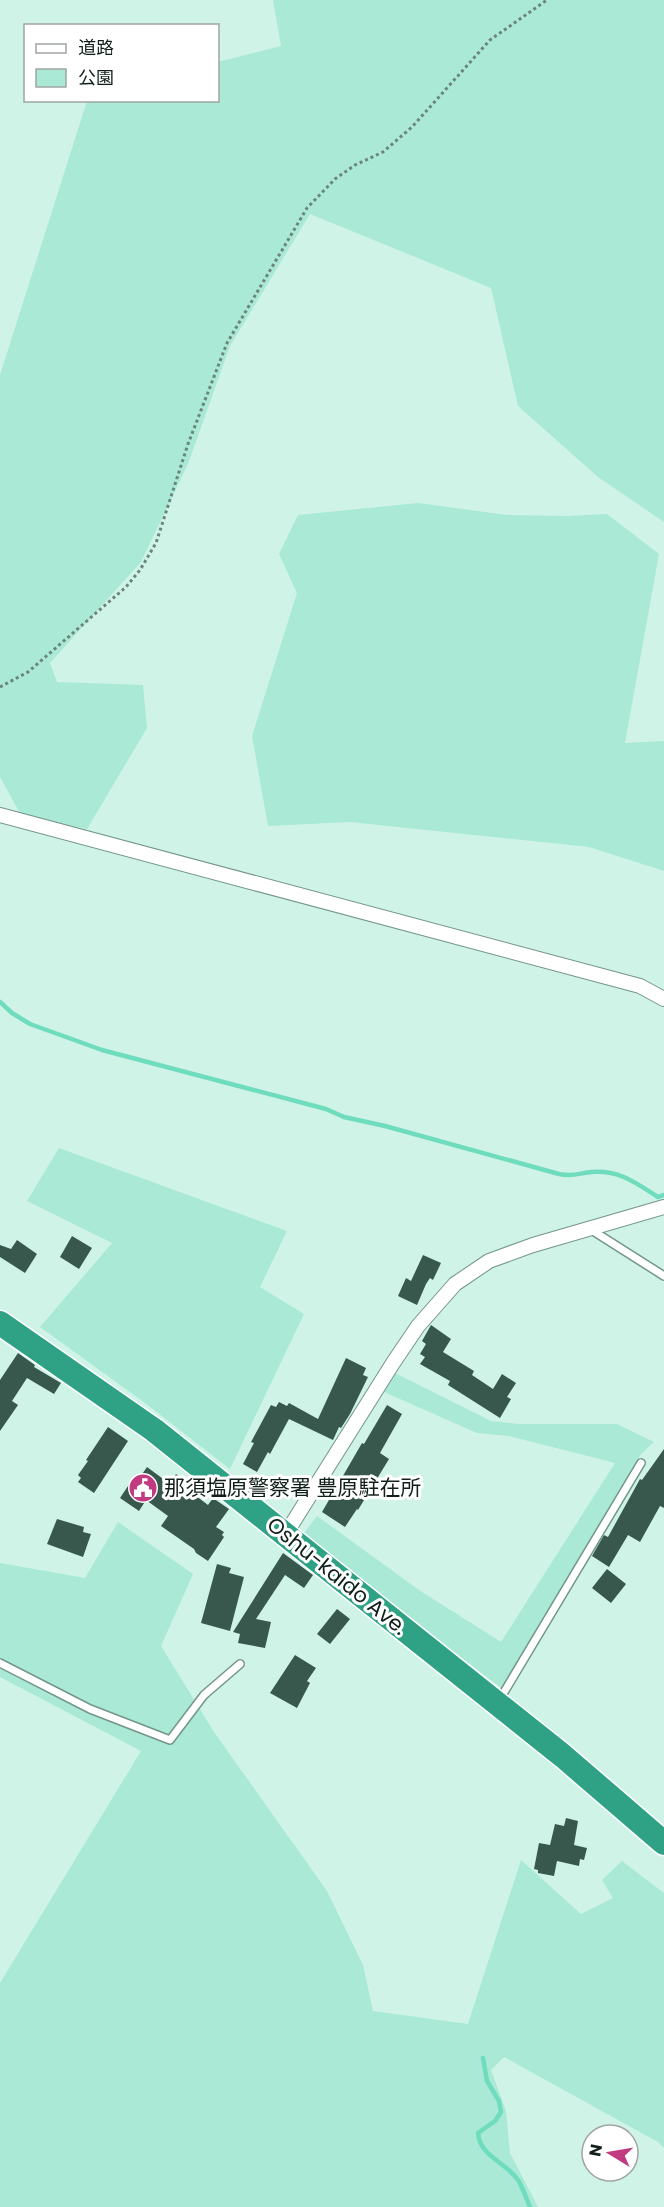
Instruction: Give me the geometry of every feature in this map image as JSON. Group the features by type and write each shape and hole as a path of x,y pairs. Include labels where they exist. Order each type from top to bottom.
{"highway":[{"name":"Oshu-kaido Ave.","path":"0,1323 154,1430 563,1756 664,1843"}],"street":[{"path":"0,815 640,986 664,999"},
{"path":"285,1535 418,1326 455,1284 489,1261 533,1245 664,1207"}],"lane":[{"path":"590,1229 664,1276"},
{"path":"497,1704 641,1463"},
{"path":"0,1663 90,1709 170,1740 204,1695 240,1664"}],"path":[{"path":"0,687 28,672 126,587 140,570 156,543 188,444 227,343 307,208 335,179 355,165 383,152 412,127 490,40 547,0"}],"green space":[{"path":"273,0 664,0 664,522 598,477 518,406 491,288 310,214 230,346 188,464 141,562 50,663 57,682 143,685 147,728 87,829 21,815 0,777 0,375 87,102 219,102 219,62 281,46"},
{"path":"418,503 507,515 607,514 659,554 625,743 664,741 664,871 589,847 350,822 268,826 252,736 297,593 279,554 298,515"},
{"path":"59,1148 287,1231 260,1287 304,1314 230,1469 141,1400 40,1327 112,1243 27,1201"},
{"path":"395,1373 491,1421 519,1424 617,1424 654,1442 641,1454 505,1691 302,1536 317,1516 419,1590 501,1642 615,1463 509,1436 477,1433 384,1392"},
{"path":"118,1522 193,1574 161,1646 214,1732 327,1891 363,1965 373,2011 468,2024 521,1860 581,1914 613,1898 602,1880 622,1861 664,1893 664,2148 640,2132 640,2123 624,2123 504,2057 491,2070 506,2111 510,2153 538,2207 0,2207 0,1983 141,1751 0,1677 0,1563 85,1578"}],"building":[{"path":"72,1236 92,1248 79,1269 60,1257"},
{"path":"17,1240 37,1254 25,1273 0,1257 0,1245 11,1249"},
{"path":"423,1255 441,1263 433,1280 430,1278 426,1284 417,1305 398,1296 406,1278 411,1281"},
{"path":"431,1325 451,1339 443,1352 474,1371 472,1375 493,1389 502,1374 516,1383 507,1397 511,1399 500,1418 448,1385 450,1381 420,1364 425,1357 420,1354 426,1344 422,1341"},
{"path":"18,1353 35,1365 34,1367 61,1383 54,1394 27,1378 12,1401 18,1405 0,1431 0,1380"},
{"path":"346,1358 366,1368 363,1375 368,1377 350,1414 341,1428 339,1427 333,1440 289,1419 270,1454 268,1452 257,1472 243,1464 254,1443 251,1442 271,1405 276,1407 279,1402 287,1406 289,1403 318,1419"},
{"path":"387,1405 402,1414 380,1453 389,1459 345,1527 322,1512"},
{"path":"108,1427 128,1441 94,1493 78,1482 81,1478 78,1475"},
{"path":"664,1449 664,1508 660,1506 640,1542 628,1535 609,1567 592,1556 604,1535 608,1537 640,1479 642,1480"},
{"path":"147,1467 170,1484 176,1474 193,1487 191,1492 208,1505 213,1498 229,1509 216,1527 224,1532 222,1535 224,1537 208,1561 161,1526 168,1516 146,1500 139,1511 120,1498 132,1480 136,1483"},
{"path":"57,1519 84,1527 83,1532 91,1534 83,1557 47,1544"},
{"path":"283,1553 313,1575 304,1588 285,1575 256,1619 271,1622 265,1648 238,1643 240,1634 233,1632"},
{"path":"217,1564 231,1568 229,1573 244,1577 230,1631 201,1623"},
{"path":"607,1569 626,1584 611,1603 592,1588"},
{"path":"337,1609 350,1619 330,1644 317,1634"},
{"path":"295,1655 316,1668 307,1681 310,1683 297,1708 270,1693"},
{"path":"566,1818 578,1821 574,1845 587,1848 584,1860 580,1859 579,1866 557,1861 554,1876 538,1873 538,1870 534,1869 539,1843 550,1845 555,1824 564,1826"}],"waterway":[{"path":"0,1002 30,1024 102,1050 559,1174 602,1172 619,1175 658,1197 664,1195"},
{"path":"483,2058 487,2081 499,2101 501,2112 495,2121 478,2133 480,2141 483,2148 518,2180 530,2207"}],"place":[{"name":"那須塩原警察署 豊原駐在所","path":"143,1488"}]}
